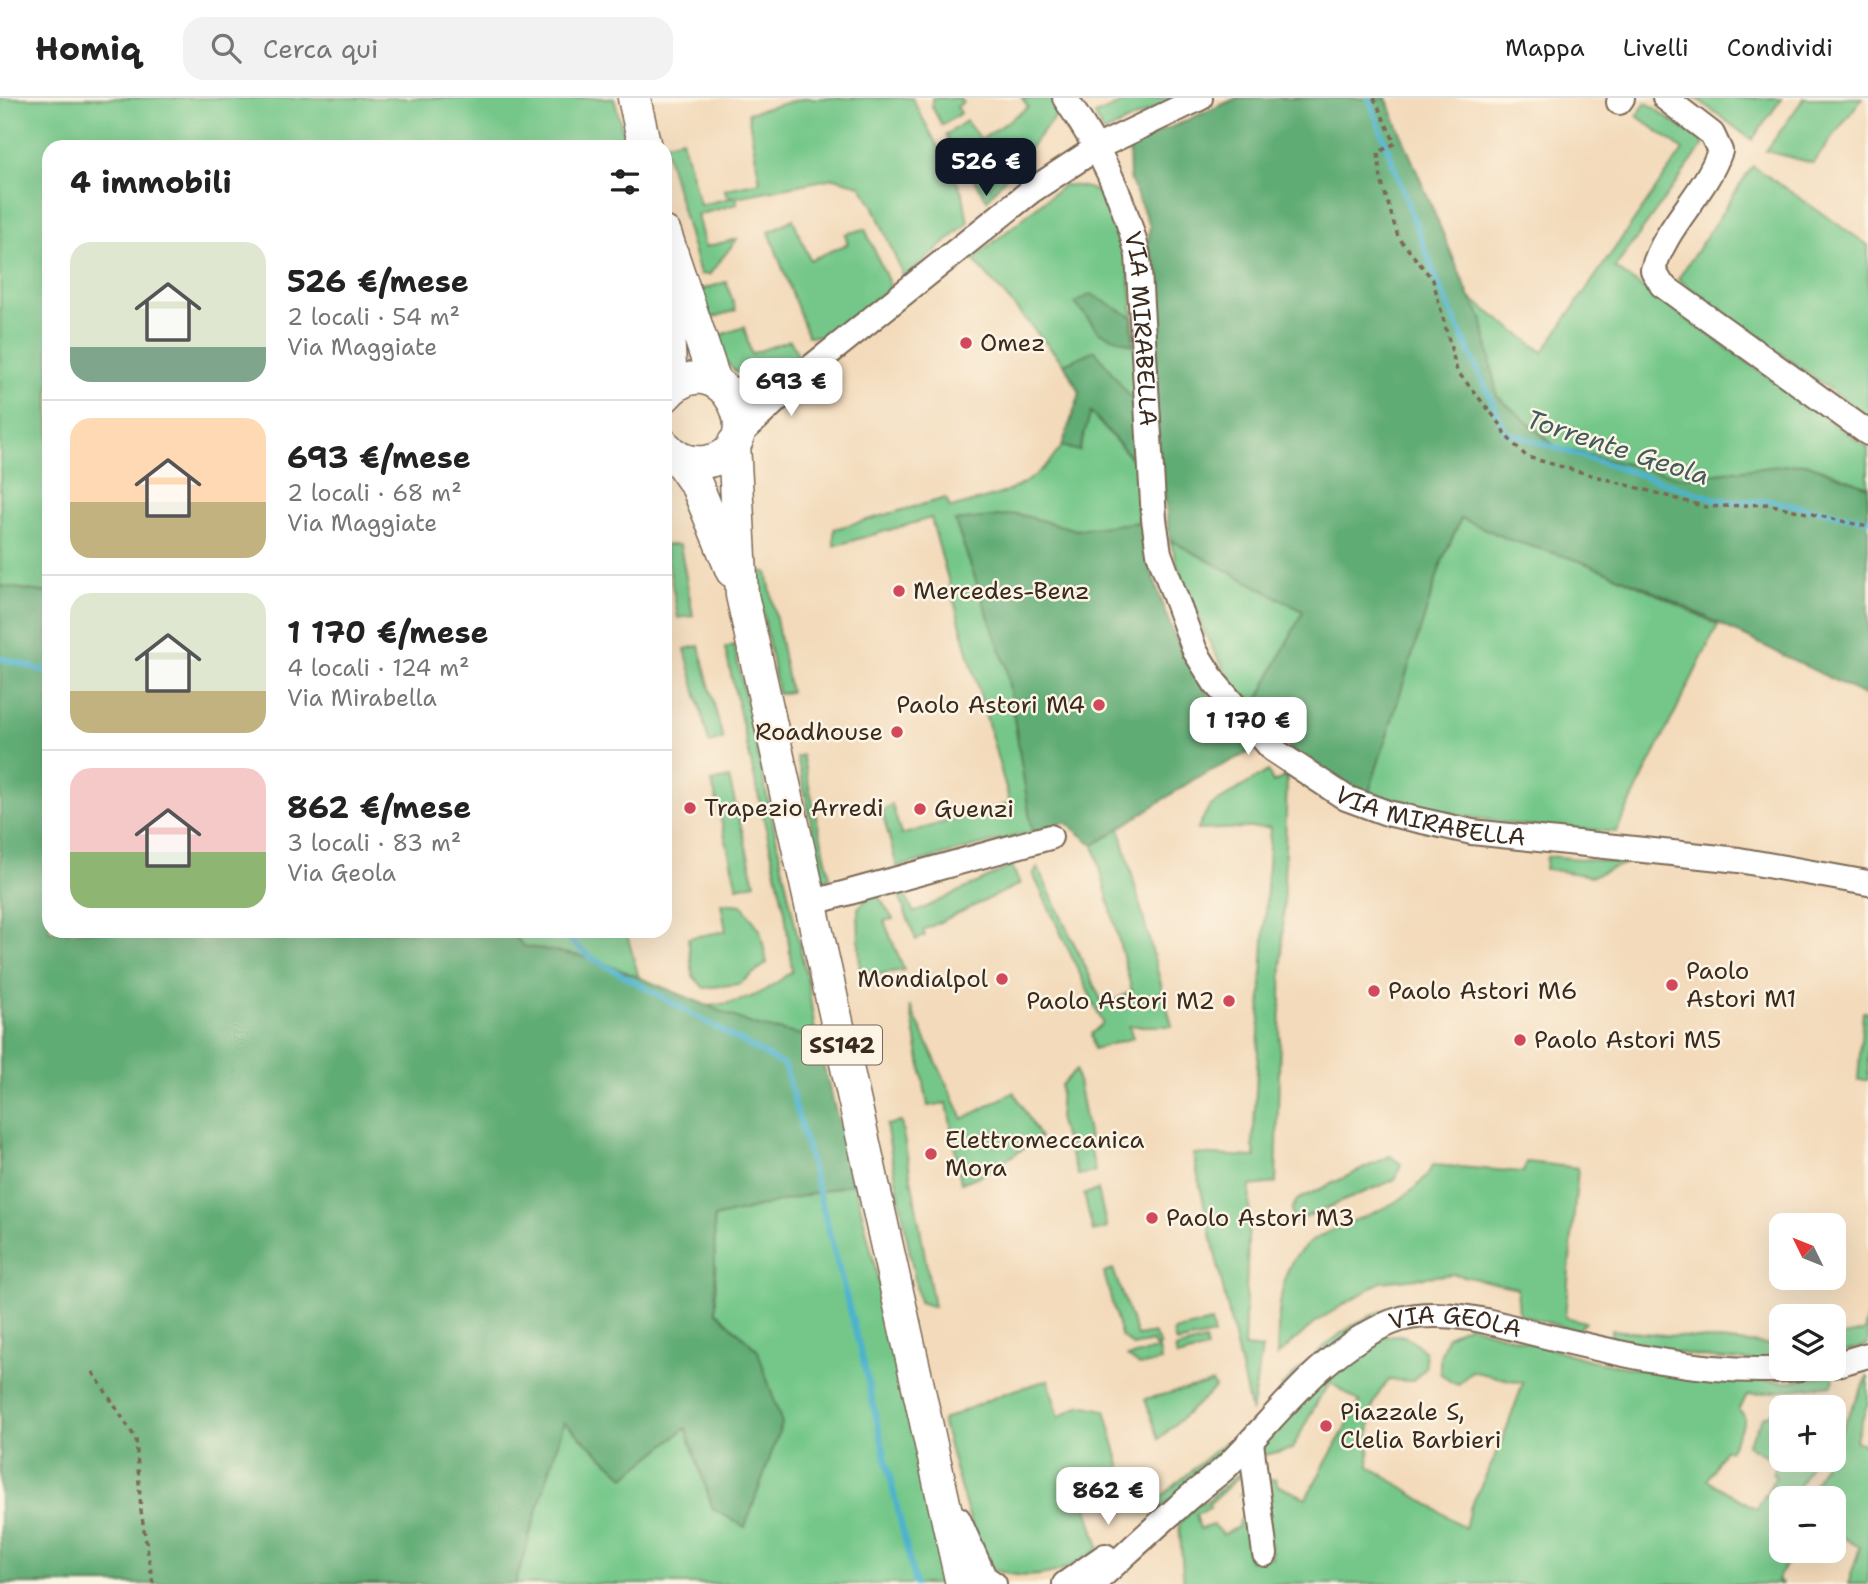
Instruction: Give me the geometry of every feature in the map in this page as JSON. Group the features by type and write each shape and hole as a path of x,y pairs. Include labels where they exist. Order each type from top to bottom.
{"main road":[{"path":"634,98 643,140"},
{"name":"SS142","path":"672,252 720,386 739,412 735,440 742,595 962,1584"},
{"path":"672,390 689,380 720,386"},
{"name":"SS142","path":"672,452 689,462 708,462 720,457 735,440"},
{"name":"SS142","path":"672,452 696,486 742,595"}],"street":[{"name":"VIA MIRABELLA","path":"1065,98 1098,147 1128,218 1138,255 1154,519 1159,553 1195,651 1215,683 1272,749 1346,798 1387,813 1472,832 1739,860 1868,883"},
{"path":"735,440 814,365 1031,191 1098,147 1200,98"},
{"path":"1665,98 1712,134 1720,151 1714,170 1658,252 1653,270 1662,285 1868,433"},
{"path":"720,386 770,389 814,365"},
{"path":"810,903 1050,837"},
{"name":"VIA GEOLA","path":"1093,1584 1251,1441 1339,1354 1364,1335 1394,1321 1420,1316 1483,1321 1596,1351 1719,1367 1769,1368"},
{"path":"1846,1361 1868,1355"},
{"path":"1251,1441 1265,1554"},
{"path":"936,1464 974,1558 984,1577 994,1584"},
{"name":"VIA GEOLA","path":"1065,1584 1178,1507"}],"path":[{"path":"1374,98 1395,143 1378,153 1381,180 1398,237 1433,280 1457,371 1501,425 1505,435 1527,457 1706,507 1768,504 1868,527"},
{"path":"93,1372 136,1439 141,1511 153,1584"}],"green space":[{"path":"0,98 614,98 625,140 42,140 42,592 0,586"},
{"path":"805,98 912,98 963,194 968,223 904,278 873,205 860,185 834,178 737,197 737,204 697,215 705,247 737,239 709,275 700,274 672,173 672,142 682,139 700,205 735,197 726,195 725,189 760,182 748,113"},
{"path":"932,98 959,98 963,102 957,107 961,113 942,125 932,107"},
{"path":"1022,98 1057,98 1063,107 987,200 973,178 967,176 946,135 966,121 981,140 1028,107"},
{"path":"1133,98 1177,98 1103,133 1095,115"},
{"path":"1237,98 1386,98 1470,298 1482,318 1497,396 1556,447 1681,477 1806,463 1868,487 1868,697 1647,588 1577,560 1510,540 1461,518 1442,561 1369,792 1336,780 1306,762 1280,740 1255,715 1254,708 1303,611 1170,540 1141,298 1150,226 1130,179 1129,146"},
{"path":"1696,98 1782,98 1752,140"},
{"path":"1804,98 1862,98 1813,163 1766,151"},
{"path":"1646,102 1704,144 1615,268 1868,448 1868,487 1806,463 1681,477 1556,447 1497,396 1482,318 1470,298 1543,352 1683,150 1637,116"},
{"path":"1753,166 1868,245 1868,417 1678,279"},
{"path":"1064,185 1088,188 1104,196 1117,220 1129,271 1137,406 1095,350 1064,364 973,259"},
{"path":"793,219 810,260 848,244 845,234 865,229 891,288 825,336 808,336 769,232"},
{"path":"726,282 736,310 711,318 701,290"},
{"path":"1091,294 1132,317 1133,345 1099,332 1075,303"},
{"path":"744,327 751,354 790,340 798,355 772,372 753,377 743,375 727,362 718,336"},
{"path":"1095,350 1137,406 1139,466 1091,412 1079,451 1062,446 1080,393 1064,364"},
{"path":"1090,412 1139,467 1139,522 1076,530 1017,514 955,521 1006,666 1032,832 897,867 882,811 892,804 901,835 1010,803 931,518 834,546 834,529 946,498 950,508 1013,489 1039,472 1062,446 1079,451"},
{"path":"1017,514 1077,530 1139,522 1157,588 1179,645 1210,697 1254,750 1196,778 1094,845 1065,822 1032,832 1006,666 955,521"},
{"path":"1461,518 1613,574 1718,625 1616,832 1518,825 1458,815 1369,792 1442,561"},
{"path":"1170,540 1303,611 1254,708 1255,715 1227,674 1204,632"},
{"path":"672,545 680,545 693,616 678,618 672,584"},
{"path":"756,572 767,572 790,692 778,694"},
{"path":"0,586 42,592 42,938 516,938 523,946 592,958 754,1025 816,1038 855,1183 714,1218 716,1311 758,1351 782,1424 745,1527 713,1509 686,1428 625,1477 564,1422 515,1584 0,1584"},
{"path":"734,645 808,984 816,1038 754,1025 706,1006 752,996 792,971 785,912 725,648"},
{"path":"699,646 723,739 709,743 685,649"},
{"path":"802,755 830,877 824,882 797,757"},
{"path":"1268,771 1273,783 1287,776 1276,1183 1250,1186 1244,1347 1262,1349 1251,1413 1193,1154 1256,1157 1253,1146 1270,827 1197,830 1209,807"},
{"path":"729,778 755,883 737,887 712,782"},
{"path":"1119,826 1172,1026 1129,1026 1133,1038 1094,1049 1091,1034 1103,1023 1033,874 1038,868 1104,1006 1132,991 1094,845"},
{"path":"1547,856 1626,863 1592,876 1545,869"},
{"path":"1012,866 1020,884 923,930 925,936 916,940 896,888 900,886 914,913"},
{"path":"875,891 893,919 884,921 904,970 860,977 858,908"},
{"path":"721,903 742,905 760,930 767,963 739,984 704,988 693,976 688,938 726,931"},
{"path":"516,938 628,938 639,978 592,958 523,946"},
{"path":"910,1006 963,1119 1014,1092 1040,1138 984,1174 961,1183 947,1103 928,1106"},
{"path":"1863,1012 1868,1012 1868,1080 1858,1080"},
{"path":"1076,1070 1095,1172 1078,1175 1059,1122 1061,1085"},
{"path":"901,1122 934,1307 919,1302 886,1125"},
{"path":"1390,1156 1401,1164 1396,1179 1293,1222 1291,1210 1297,1200"},
{"path":"1527,1162 1578,1168 1565,1317 1585,1322 1576,1331 1519,1314 1517,1288 1454,1274 1381,1282 1317,1321 1277,1356 1280,1305 1286,1275 1296,1255 1312,1241 1399,1200 1418,1185 1433,1165 1523,1172"},
{"path":"855,1183 950,1584 515,1584 564,1422 686,1428 713,1509 758,1351 716,1311 714,1218"},
{"path":"1098,1190 1107,1228 1093,1232 1084,1194"},
{"path":"1113,1269 1137,1336 1154,1333 1160,1345 1155,1347 1153,1342 1133,1346 1121,1336 1104,1273"},
{"path":"1421,1301 1430,1302 1281,1393 1282,1386 1344,1331 1379,1312"},
{"path":"1868,1315 1868,1345 1846,1351 1846,1336 1864,1332"},
{"path":"1211,1322 1214,1335 1176,1343 1173,1331"},
{"path":"1469,1325 1600,1363 1663,1373 1784,1382 1833,1381 1832,1385 1747,1395 1739,1410 1744,1416 1744,1422 1729,1451 1725,1449 1707,1480 1757,1509 1769,1488 1769,1563 1786,1563 1777,1581 1783,1584 1184,1584 1179,1523 1199,1502 1203,1504 1238,1474 1239,1477 1209,1504 1210,1508 1196,1514 1200,1529 1213,1525 1223,1535 1238,1527 1239,1520 1253,1517 1249,1492 1240,1494 1251,1484 1256,1544 1248,1544 1249,1560 1272,1557 1261,1480 1276,1479 1277,1485 1306,1498 1360,1402 1331,1383 1321,1395 1292,1449 1259,1456 1260,1446 1305,1397 1343,1362 1381,1338 1398,1335 1410,1339 1425,1352 1426,1367 1413,1381 1389,1380 1375,1400 1370,1421 1369,1466 1465,1528 1470,1508 1500,1447 1523,1383 1471,1371 1459,1384 1451,1382 1440,1373 1440,1357 1447,1336"},
{"path":"1611,1330 1769,1345 1769,1362 1711,1358 1611,1342"},
{"path":"1205,1341 1207,1349 1177,1357 1175,1349"},
{"path":"1159,1349 1161,1361 1140,1366 1128,1357"},
{"path":"1868,1376 1868,1403 1855,1441 1868,1446 1868,1584 1848,1584 1860,1547 1846,1539 1846,1486 1813,1486 1820,1472 1846,1472 1846,1420"},
{"path":"1048,1380 1059,1417 1081,1405 1105,1410 1125,1483 1085,1501 1099,1548 1087,1557 1047,1574 1033,1576 1004,1573 990,1568 984,1559 963,1498 942,1420 1005,1393"},
{"path":"1212,1383 1215,1388 1159,1439 1145,1399"},
{"path":"1769,1414 1769,1458 1747,1445 1763,1417"},
{"path":"1226,1441 1232,1453 1157,1510 1153,1504"},
{"path":"1773,1472 1806,1472 1799,1486 1770,1486 1776,1476"}],"waterway":[{"name":"Torrente Geola","path":"1369,98 1436,279 1506,432 1716,499 1735,502 1770,501 1868,520"},
{"path":"0,658 42,670"},
{"path":"567,938 592,958 785,1066 861,1352 915,1584"}],"place":[{"name":"Omez","path":"966,343"},
{"name":"Mercedes-Benz","path":"899,591"},
{"name":"Paolo Astori M4","path":"1099,705"},
{"name":"Roadhouse","path":"897,732"},
{"name":"Trapezio Arredi","path":"690,808"},
{"name":"Guenzi","path":"920,809"},
{"name":"Mondialpol","path":"1002,979"},
{"name":"Paolo Astori M1","path":"1672,985"},
{"name":"Paolo Astori M6","path":"1374,991"},
{"name":"Paolo Astori M2","path":"1229,1001"},
{"name":"Paolo Astori M5","path":"1520,1040"},
{"name":"Elettromeccanica Mora","path":"931,1154"},
{"name":"Paolo Astori M3","path":"1152,1218"},
{"name":"Piazzale S, Clelia Barbieri","path":"1326,1426"}]}
